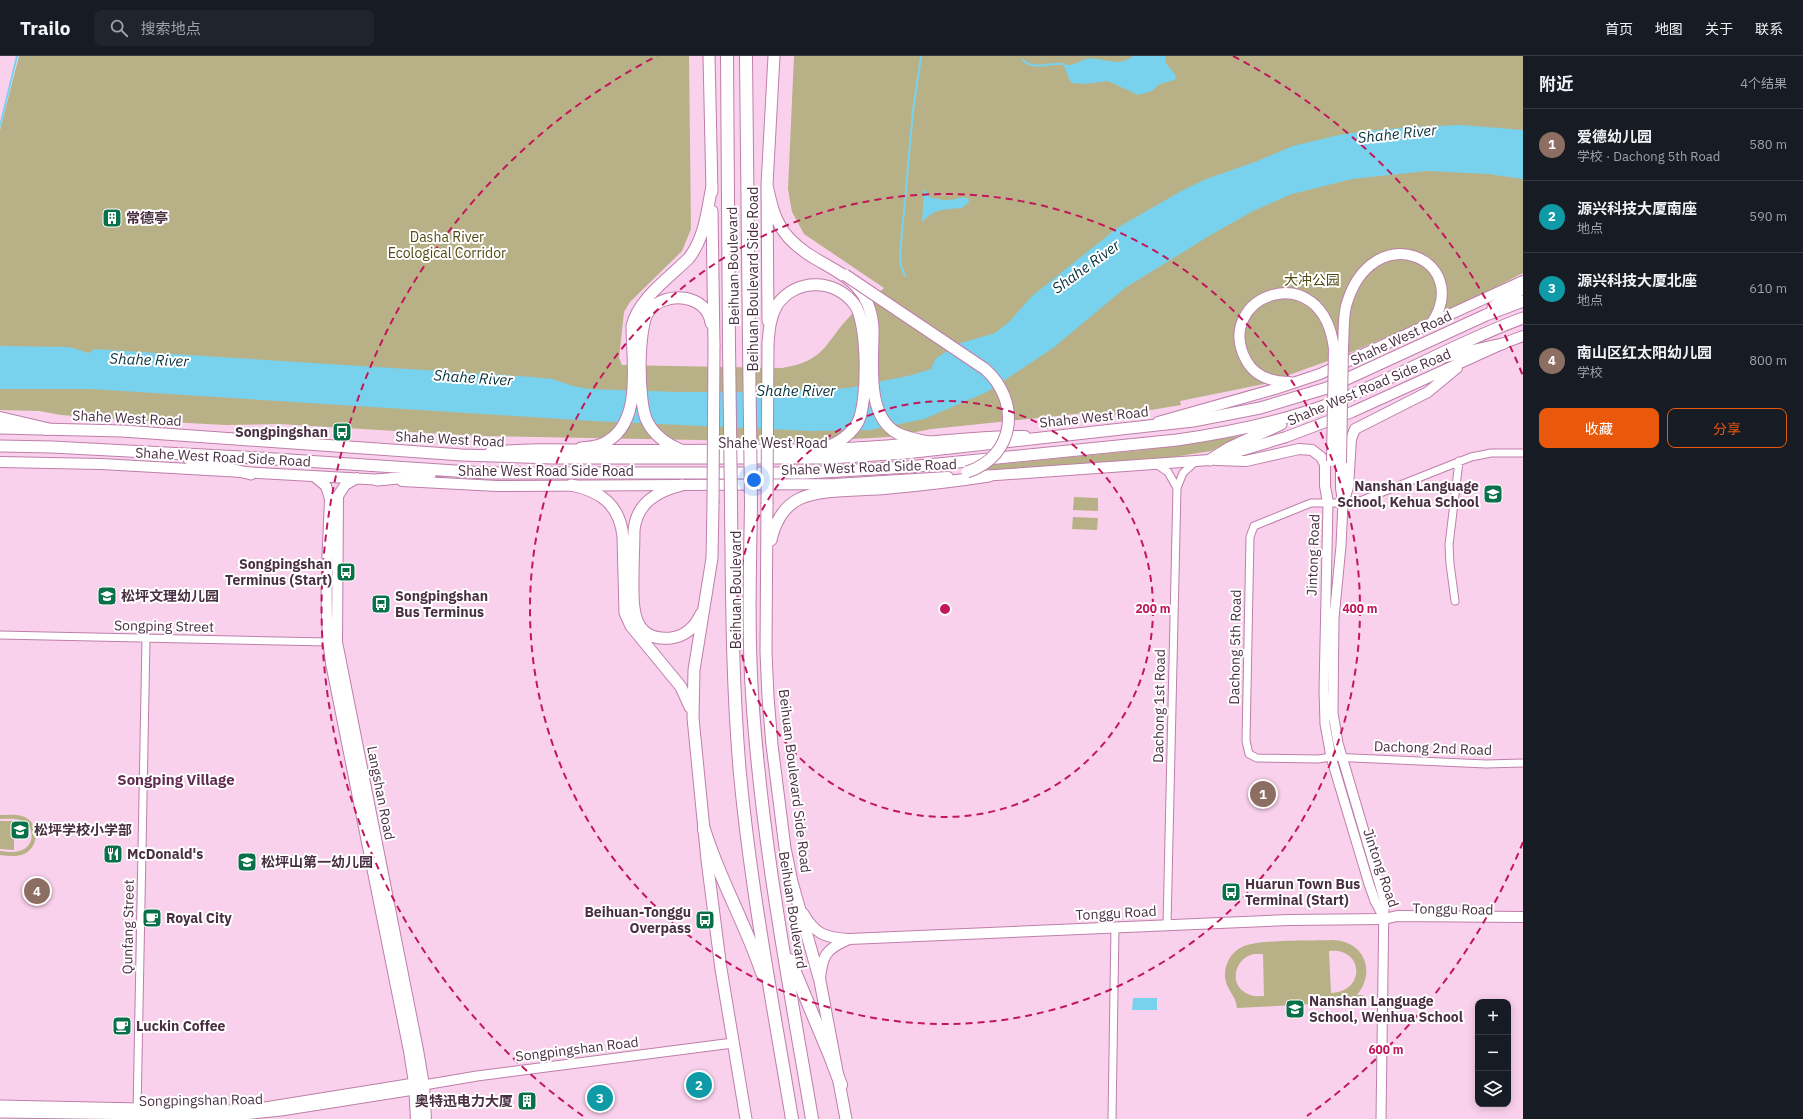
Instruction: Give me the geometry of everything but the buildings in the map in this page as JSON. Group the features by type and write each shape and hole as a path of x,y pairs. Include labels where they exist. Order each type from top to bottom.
{"highway":[{"name":"Beihuan Boulevard","path":"726,56 733,672 740,774 758,914 792,1119"},
{"name":"Beihuan Boulevard","path":"746,56 751,504 750,630 752,693 764,815 780,933 812,1119"},
{"path":"0,418 24,422 47,429"},
{"path":"704,829 716,865 757,960 775,1020"},
{"path":"780,933 841,1085"}],"main road":[{"path":"709,56 714,345 712,558 694,678 693,718 704,829 721,969 746,1119"},
{"name":"Beihuan Boulevard Side Road","path":"774,56 768,185 766,652 772,744 785,848 798,904 820,981 841,1085 846,1119"},
{"path":"768,185 773,210 782,229 789,237 804,250 845,275 985,369 994,378 1003,392 1009,418 1002,444 994,455 984,464 967,472 933,478"},
{"path":"680,450 665,442 649,425 642,408 637,333 634,319 642,304 696,250 703,232 712,186"},
{"path":"1343,503 1336,462 1338,348 1346,307 1356,284 1370,265 1390,255 1401,253 1416,256 1430,266 1436,273 1440,286 1441,300 1437,314 1431,324"},
{"path":"845,275 862,292 873,317 874,391 877,407 889,427 902,435 929,442"},
{"path":"1140,428 1199,409 1300,382 1351,361 1523,281"},
{"path":"768,344 772,315 777,306 788,294 802,286 817,285 831,287 844,294 858,311 863,326 864,397 862,412 858,422 848,435 836,444 822,449"},
{"path":"1465,325 1523,288"},
{"path":"1300,382 1281,382 1271,380 1262,376 1248,363 1240,345 1240,336 1245,317 1253,306 1264,298 1277,293 1291,293 1304,297 1322,312 1338,348"},
{"path":"581,448 603,443 614,436 623,427 631,410 637,333 652,307 666,299 681,297 694,301 706,310 711,319 714,345"},
{"name":"Shahe West Road","path":"0,428 122,431 462,455 608,459 830,458 905,453 1140,428 1216,418 1284,402 1327,388 1465,325 1523,301"},
{"name":"Shahe West Road","path":"0,446 59,447 150,453 268,458 458,472 546,474 798,473 885,469 1182,439 1238,430 1305,412 1351,395 1485,333 1523,318"},
{"name":"Shahe West Road Side Road","path":"0,462 101,464 251,474 357,478 482,486 835,484 989,476 1204,460 1306,430 1367,406 1502,344 1523,336"},
{"path":"1424,362 1502,344"},
{"path":"1343,503 1348,487 1350,439 1355,429 1428,392 1441,383 1463,362"},
{"path":"1204,460 1305,412"},
{"path":"0,434 24,429"},
{"name":"Shahe West Road Side Road","path":"462,455 516,450 581,448 599,450 822,449 929,442 999,435 1050,437"},
{"path":"150,453 146,451 144,447 145,442 150,439 197,442 225,439"},
{"path":"1204,460 1246,462 1299,449 1312,450 1321,456 1325,464 1325,486 1328,503"},
{"path":"165,453 251,474"},
{"path":"1328,503 1336,462"},
{"path":"377,480 458,472"},
{"path":"767,556 777,520 790,505 809,495 890,488 989,476"},
{"name":"Langshan Road","path":"315,477 326,486 330,499 327,605 328,642 407,1044 426,1119"},
{"name":"Langshan Road","path":"357,478 345,486 338,496 337,642 417,1086 416,1119"},
{"path":"571,485 590,490 607,502 617,513 622,528 628,537"},
{"path":"682,485 660,492 644,504 635,521 628,537 628,605 625,613 631,626 681,686 689,703 693,718"},
{"path":"628,605 642,629 656,637 667,638 678,637 691,630 697,622 706,600"},
{"name":"Tonggu Road","path":"798,904 811,926 818,932 835,939 1289,920 1384,919 1397,916 1523,918"},
{"name":"Tonggu Road","path":"1384,919 1398,922 1523,924"},
{"path":"820,981 821,966 828,951 849,939"}],"street":[{"path":"1328,503 1343,503 1364,500 1459,461 1491,453 1523,453"},
{"name":"Dachong 1st Road","path":"1167,925 1178,488 1183,473 1190,465 1204,460"},
{"path":"1455,601 1449,545 1459,461"},
{"path":"1153,463 1162,467 1168,472 1178,488"},
{"name":"Dachong 5th Road","path":"1328,503 1311,503 1258,524 1251,531 1246,741 1249,754 1257,758 1342,758"},
{"name":"Jintong Road","path":"1328,503 1324,704 1326,734 1331,757 1373,896 1384,919"},
{"name":"Jintong Road","path":"1343,503 1341,546 1334,610 1334,724 1342,758 1382,893 1384,919"},
{"name":"Songping Street","path":"0,635 328,642"},
{"name":"Qunfang Street","path":"137,1114 146,639"},
{"name":"Dachong 2nd Road","path":"1342,758 1486,764 1523,764"},
{"path":"1381,1119 1384,919"},
{"path":"1112,1119 1115,927"},
{"name":"Songpingshan Road","path":"0,1113 137,1114 214,1110 265,1113 477,1076 733,1043"},
{"name":"Songpingshan Road","path":"0,1105 137,1114"}],"green space":[{"name":"Dasha River Ecological Corridor","path":"19,56 689,56 691,229 682,251 630,302 624,312 619,358 622,365 782,368 797,365 817,355 853,313 884,288 804,234 792,212 788,189 794,56 1523,56 1523,273 1461,305 1347,354 1264,384 1180,401 1181,405 1127,414 1106,416 1095,412 932,429 889,437 798,442 478,436 279,424 226,425 112,419 61,415 39,411 0,410 0,130"},
{"path":"1245,435 1211,451 1173,457 982,471 991,465 1152,449"},
{"path":"1074,497 1098,498 1098,511 1073,510"},
{"path":"1073,517 1098,518 1097,530 1072,529"},
{"path":"0,815 22,816 32,823 35,828 35,840 33,845 24,854 18,856 0,855 0,851 17,852 26,848 32,836 26,823 17,819 0,819"},
{"path":"0,821 14,821 14,850 0,849"},
{"path":"1334,940 1345,942 1353,946 1360,952 1364,960 1366,977 1363,986 1357,995 1363,995 1363,1004 1316,1004 1237,1008 1235,1000 1227,986 1225,972 1229,959 1238,949 1249,944 1286,941","holes":["1329,951 1341,952 1349,956 1354,962 1356,970 1355,978 1350,985 1342,991 1331,993","1254,954 1263,954 1264,996 1254,996 1248,994 1242,990 1236,979 1238,966 1247,957"]}],"water":[{"path":"1133,56 1165,56 1166,63 1176,76 1175,80 1160,84 1152,91 1138,95 1108,81 1084,84 1072,83 1063,64 1072,65 1086,59 1122,62"},
{"name":"Shahe River","path":"1461,125 1523,130 1523,179 1488,174 1427,171 1352,179 1292,194 1253,211 1209,236 1125,288 1053,348 987,392 924,419 870,430 811,431 593,421 91,389 0,389 0,346 69,347 89,353 94,349 532,377 552,379 573,386 589,389 678,392 781,392 848,388 912,375 931,369 936,358 961,343 995,333 1009,322 1032,296 1117,228 1183,190 1206,179 1255,162 1293,146 1339,135 1412,127"},
{"path":"924,189 931,198 951,200 968,198 969,202 962,208 940,210 931,214 922,222"},
{"path":"1133,998 1157,998 1157,1010 1132,1010"}],"waterway":[{"path":"0,126 17,56"},
{"path":"905,276 901,266 900,255 913,111 921,56"},
{"path":"1023,60 1037,66 1063,64"}],"place":[{"name":"常德亭","path":"112,218"},
{"name":"Songpingshan","path":"342,432"},
{"name":"Nanshan Language School, Kehua School","path":"1493,494"},
{"name":"Songpingshan Terminus (Start)","path":"346,572"},
{"name":"松坪文理幼儿园","path":"107,596"},
{"name":"Songpingshan Bus Terminus","path":"381,604"},
{"name":"爱德幼儿园","path":"1263,794"},
{"name":"松坪学校小学部","path":"20,830"},
{"name":"McDonald's","path":"113,854"},
{"name":"松坪山第一幼儿园","path":"247,862"},
{"name":"南山区红太阳幼儿园","path":"37,891"},
{"name":"Huarun Town Bus Terminal (Start)","path":"1231,892"},
{"name":"Royal City","path":"152,918"},
{"name":"Beihuan-Tonggu Overpass","path":"705,920"},
{"name":"Nanshan Language School, Wenhua School","path":"1295,1009"},
{"name":"Luckin Coffee","path":"122,1026"},
{"name":"源兴科技大厦南座","path":"699,1085"},
{"name":"源兴科技大厦北座","path":"600,1098"},
{"name":"奥特迅电力大厦","path":"527,1101"}],"district":[{"name":"Songping Village","path":"176,780"}],"park label":[{"name":"大冲公园","path":"1312,280"}]}
